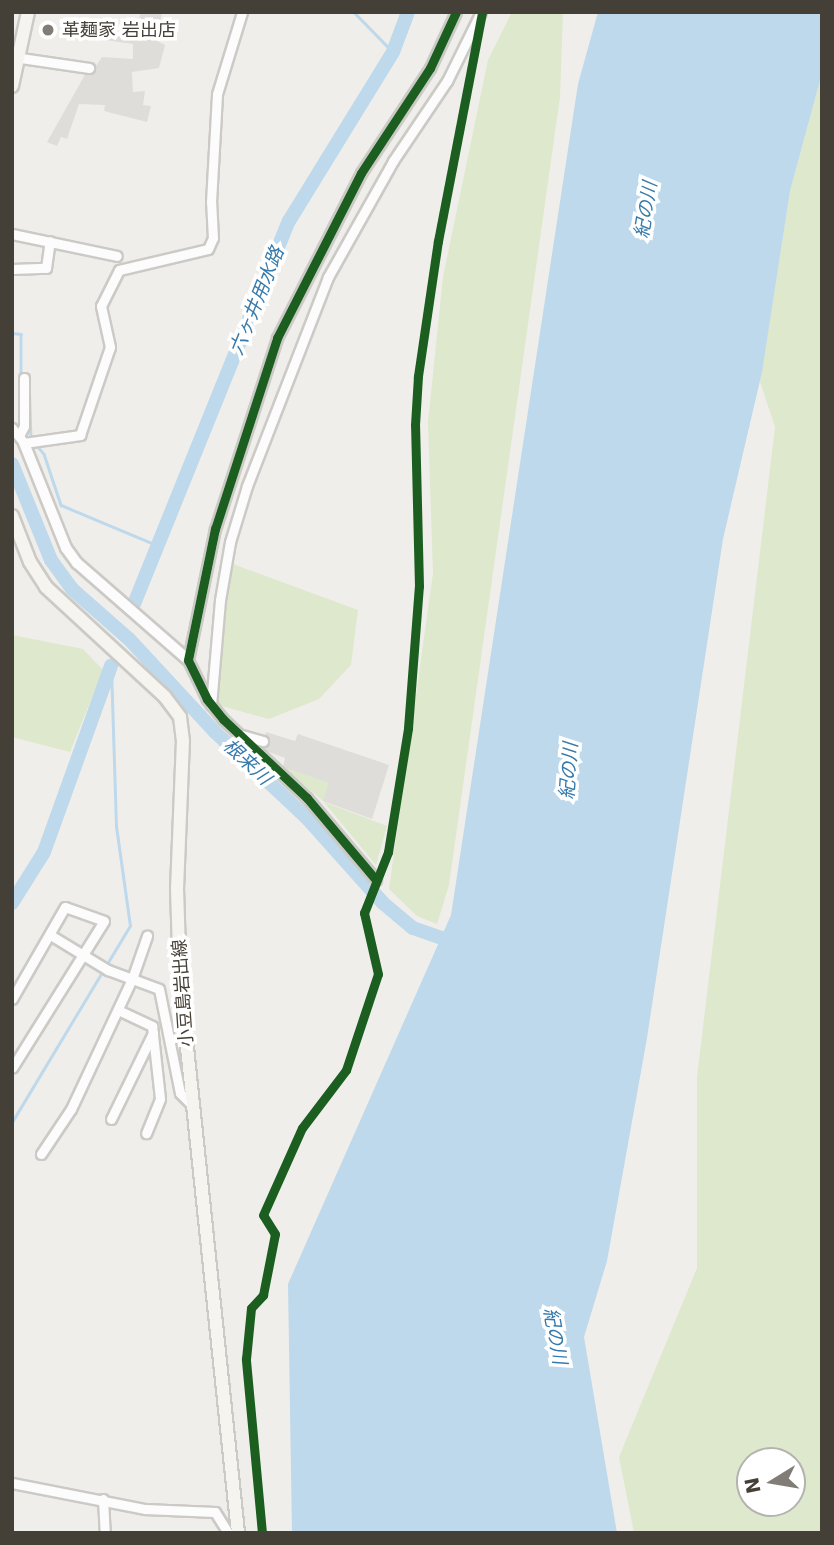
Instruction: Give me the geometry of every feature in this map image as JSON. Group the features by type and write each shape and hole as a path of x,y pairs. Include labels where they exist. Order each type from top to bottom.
{"main road":[{"path":"12,86 15,57 28,12"},
{"name":"小豆島岩出線","path":"12,516 30,562 46,587 165,697 180,717 183,740 177,888 180,981 238,1533"}],"street":[{"path":"18,435 80,435 110,347 101,306 119,270 208,248 213,238 211,202 217,94 242,12"},
{"path":"188,660 193,653 215,529 277,338 361,173 430,68 456,12"},
{"path":"211,705 220,600 230,542 247,486 328,277 393,161 447,81 481,12"},
{"path":"15,57 89,68"},
{"path":"12,234 117,256"},
{"path":"12,269 46,268 50,241"},
{"path":"18,435 24,426 24,378"},
{"path":"18,435 66,548 77,563 188,660 211,705 307,798 376,880"},
{"path":"240,734 263,741"},
{"path":"12,999 52,936 65,907 104,921 12,1068"},
{"path":"52,936 105,969 159,989 180,1093 193,1106"},
{"path":"41,1154 71,1109 132,979 146,936"},
{"path":"118,1010 152,1026 160,1099 146,1133"},
{"path":"111,1119 153,1033"},
{"path":"12,1483 145,1509 215,1512 228,1533"},
{"path":"103,1499 105,1533"}],"green space":[{"path":"512,12 563,12 560,97 449,885 437,924 417,916 389,889 433,573 428,422 443,277 488,60"},
{"path":"822,73 822,1533 634,1533 619,1457 697,1268 697,1077 775,427 760,382 790,191"},
{"path":"230,563 358,610 351,665 319,699 269,719 218,705"},
{"path":"12,635 83,649 103,670 70,752 12,737"},
{"path":"283,767 330,783 324,802 387,826 376,865 323,801"}],"shaded area":[{"path":"141,12 162,12 157,41 165,45 159,68 132,72 133,92 145,91 143,105 151,106 147,122 104,111 105,105 79,104 67,139 61,137 57,146 47,142 91,64 96,66 102,57 133,59 133,44 105,40 109,32 135,33"},
{"path":"266,732 295,741 298,734 389,765 372,819 323,801 329,783 283,767 285,758 261,749"}],"water":[{"name":"紀の川","path":"598,12 822,12 822,73 790,191 762,372 723,539 647,1038 607,1261 584,1337 617,1533 292,1533 288,1284 451,915 578,84"}],"waterway":[{"path":"354,12 393,52"},
{"name":"六ヶ井用水路","path":"134,604 289,221 393,52 408,12"},
{"path":"12,333 21,334 21,375 29,376 31,438 44,454 61,505 159,546"},
{"name":"根来川","path":"12,464 51,560 72,589 129,639 215,732 307,818 383,903 413,928 459,944"},
{"path":"12,1122 130,926 116,827 111,666"},
{"name":"六ヶ井用水路","path":"12,903 44,852 111,666"}],"cycle path":[{"path":"376,880 307,798 223,719 207,699 188,660 215,529 277,338 361,173 430,68 456,12"},
{"path":"262,1533 246,1359 251,1308 263,1295 275,1234 263,1215 302,1128 346,1070 378,974 364,913 388,852 408,728 419,586 415,425 418,376 438,241 482,12"}],"place":[{"name":"革麺家 岩出店","path":"48,30"}]}
